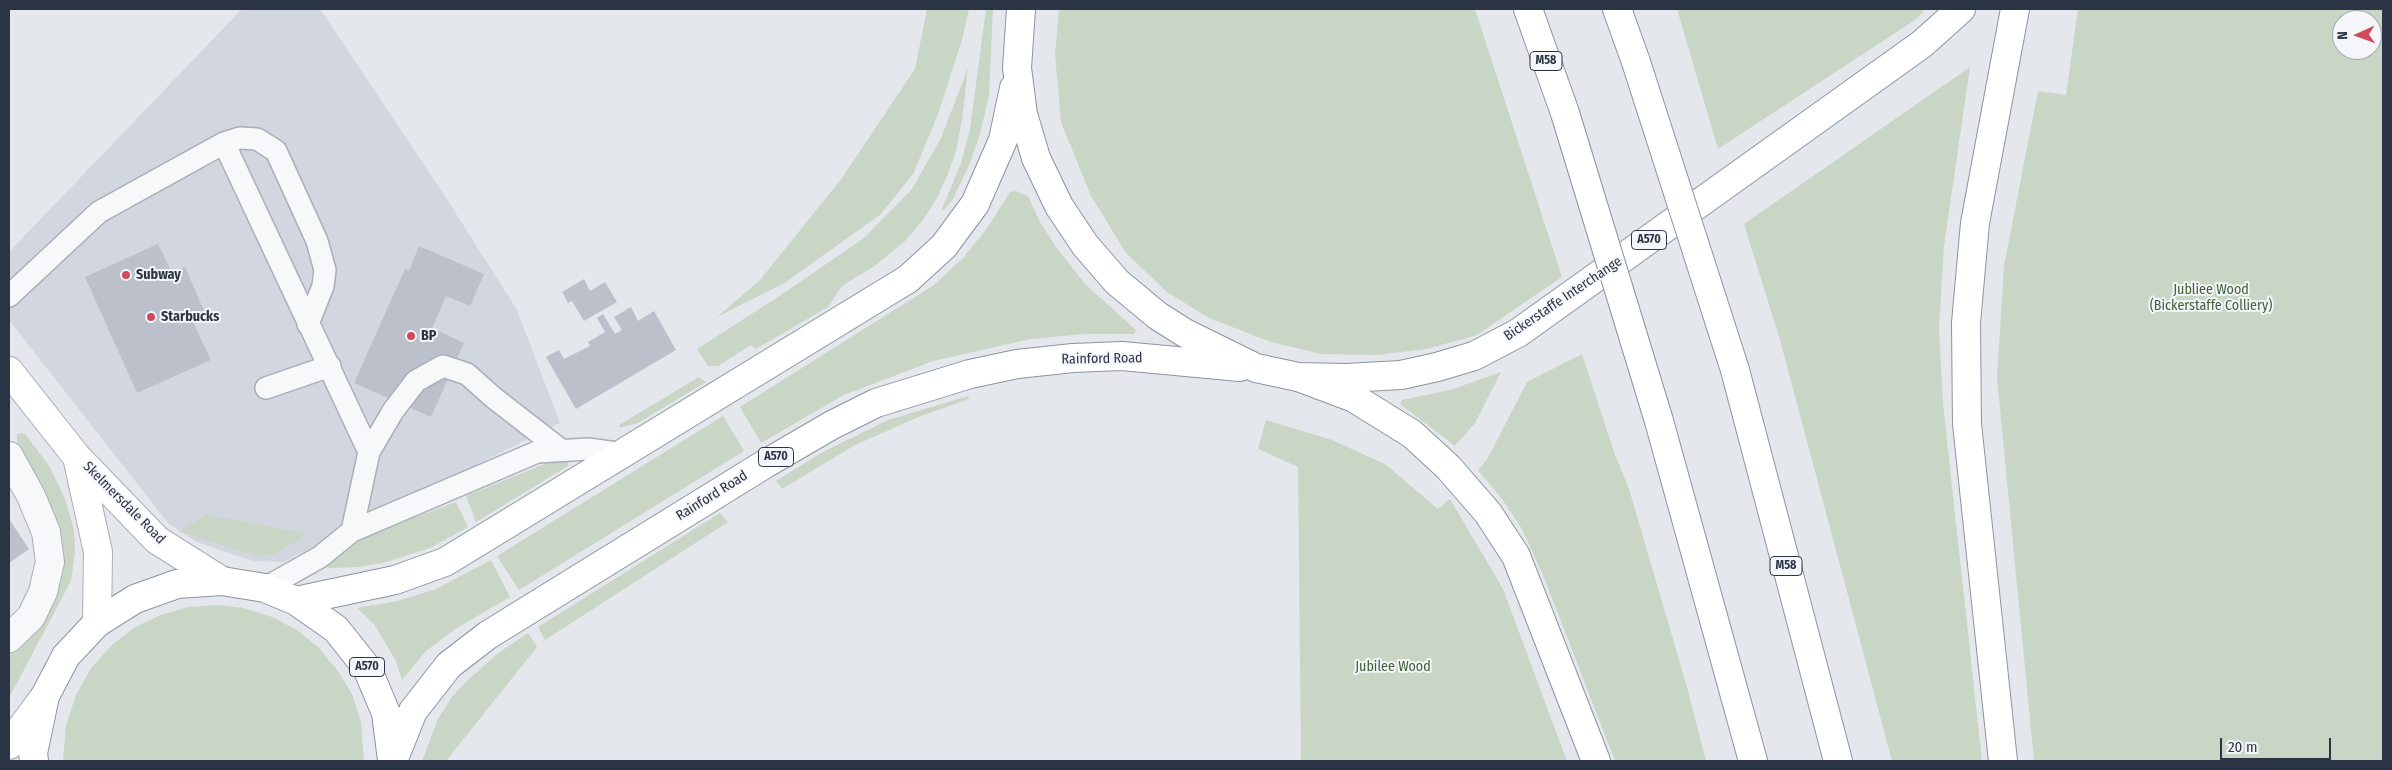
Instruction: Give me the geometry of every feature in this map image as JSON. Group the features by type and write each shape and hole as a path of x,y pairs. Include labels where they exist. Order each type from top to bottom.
{"main road":[{"name":"Bickerstaffe Interchange","path":"1021,9 1017,68 1023,114 1036,158 1058,206 1085,245 1117,282 1158,316 1256,368 1298,377 1401,375 1474,356 1518,333 1922,44 1961,9"},
{"name":"M58","path":"1528,9 1564,113 1659,421 1753,761"},
{"name":"M58","path":"1616,9 1636,62 1735,370 1838,761"},
{"path":"2003,761 1967,424 1966,323 1975,223 2015,9"},
{"name":"A570","path":"296,601 395,580 445,562 624,454 908,278 944,246 974,204 1003,140 1012,105 1017,68"},
{"name":"Rainford Road","path":"393,761 413,711 449,665 488,636 765,464 832,424 876,403 970,374 1017,364 1072,358 1122,356 1256,368"},
{"name":"Skelmersdale Road","path":"9,371 77,457 157,540 222,581"},
{"path":"1298,377 1354,398 1412,434 1448,468 1488,514 1516,556 1596,761"},
{"name":"Skelmersdale Road","path":"77,457 98,552 97,623"},
{"name":"A570","path":"34,761 33,753 45,696 66,656 97,623 134,598 177,584 222,581 265,588 296,601 336,629 367,668 386,714 393,761"},
{"path":"9,746 45,696"}],"street":[{"path":"9,456 31,496 46,532 50,562 43,592 31,617 9,638"}],"lane":[{"path":"9,296 99,212 224,143 240,138 257,139 276,150 317,241 325,270 323,286 308,324"},
{"path":"224,143 370,452"},
{"path":"266,388 330,366"},
{"path":"352,531 370,452 393,411 416,381 443,366 468,374 494,398 561,450"},
{"path":"265,588 320,557 352,531 537,452 588,449 624,454"}],"shaded area":[{"path":"242,9 320,9 450,204 517,310 560,423 283,562 254,561 225,552 195,541 168,523 9,320 9,252"}],"green space":[{"path":"927,9 969,9 962,40 937,117 913,174 881,214 783,284 717,317 760,280 842,178 915,69"},
{"path":"986,9 993,9 989,95 980,134 970,163 953,199 944,210 942,209 961,163 970,129"},
{"path":"1059,9 1475,9 1562,277 1477,335 1427,349 1376,355 1321,354 1271,342 1209,318 1167,292 1126,253 1091,196 1061,122 1055,54"},
{"path":"1677,9 1925,9 1918,18 1718,149"},
{"name":"Jubliee Wood (Bickerstaffe Colliery)","path":"2078,9 2383,9 2383,761 2034,761 1997,378 2004,266 2038,91 2066,95"},
{"path":"1970,67 1944,246 1939,328 1943,404 1982,761 1892,761 1780,340 1744,224"},
{"path":"968,68 962,120 956,151 948,174 937,198 923,220 906,240 876,265 842,286 828,307 756,349 751,345 718,366 708,366 697,349 778,297 864,238 912,189 941,138"},
{"path":"1016,191 1028,196 1040,222 1056,247 1086,285 1136,330 1134,334 1083,334 1031,339 933,361 844,395 761,443 740,407 934,285 963,258 988,227 1010,192"},
{"path":"1582,354 1614,452 1629,489 1687,687 1706,761 1615,761 1545,580 1522,529 1502,499 1478,470 1488,458 1527,382"},
{"path":"1501,372 1475,423 1455,446 1400,404 1402,400 1450,390"},
{"path":"699,377 706,382 638,423 620,428 619,425"},
{"path":"968,396 969,399 921,416 855,445 782,489 776,481 823,452 888,420"},
{"path":"723,416 744,451 519,590 497,556"},
{"name":"Jubilee Wood","path":"1266,420 1332,440 1385,464 1438,509 1450,499 1503,589 1567,761 1301,761 1298,467 1258,449"},
{"path":"22,433 26,435 50,467 65,499 74,530 75,552 71,581 9,698 9,649 45,616 58,591 62,561 61,534 38,478 17,442 17,434"},
{"path":"564,456 569,460 568,466 476,522 466,496"},
{"path":"456,502 468,527 430,548 383,563 358,567 329,568 325,566 325,556 385,528"},
{"path":"720,513 728,522 545,640 538,627"},
{"path":"207,515 304,533 299,540 275,554 257,556 178,531"},
{"path":"491,560 510,597 457,628 426,651 402,680 396,661 374,624 357,608 398,601 436,589"},
{"path":"216,605 244,608 272,617 297,630 319,648 337,670 352,694 361,722 364,761 63,761 66,725 76,695 91,668 112,645 135,627 161,615 188,607"},
{"path":"528,633 537,647 446,761 422,761 438,719 451,698 497,654"}],"building":[{"name":"Starbucks","path":"158,244 172,273 185,267 205,313 192,320 211,360 137,393 85,277"},
{"name":"BP","path":"419,246 484,274 470,306 446,296 432,328 464,343 431,417 354,383 405,269 409,271"},
{"path":"584,279 590,291 605,282 617,302 584,321 572,301 568,303 562,292"},
{"path":"631,307 638,321 654,311 676,350 576,409 546,357 559,350 564,359 590,346 588,342 605,332 597,318 603,314 615,334 622,330 614,317"},
{"path":"9,519 29,549 9,563"}],"place":[{"name":"Subway","path":"126,275"},
{"name":"Starbucks","path":"151,317"},
{"name":"BP","path":"411,336"}]}
